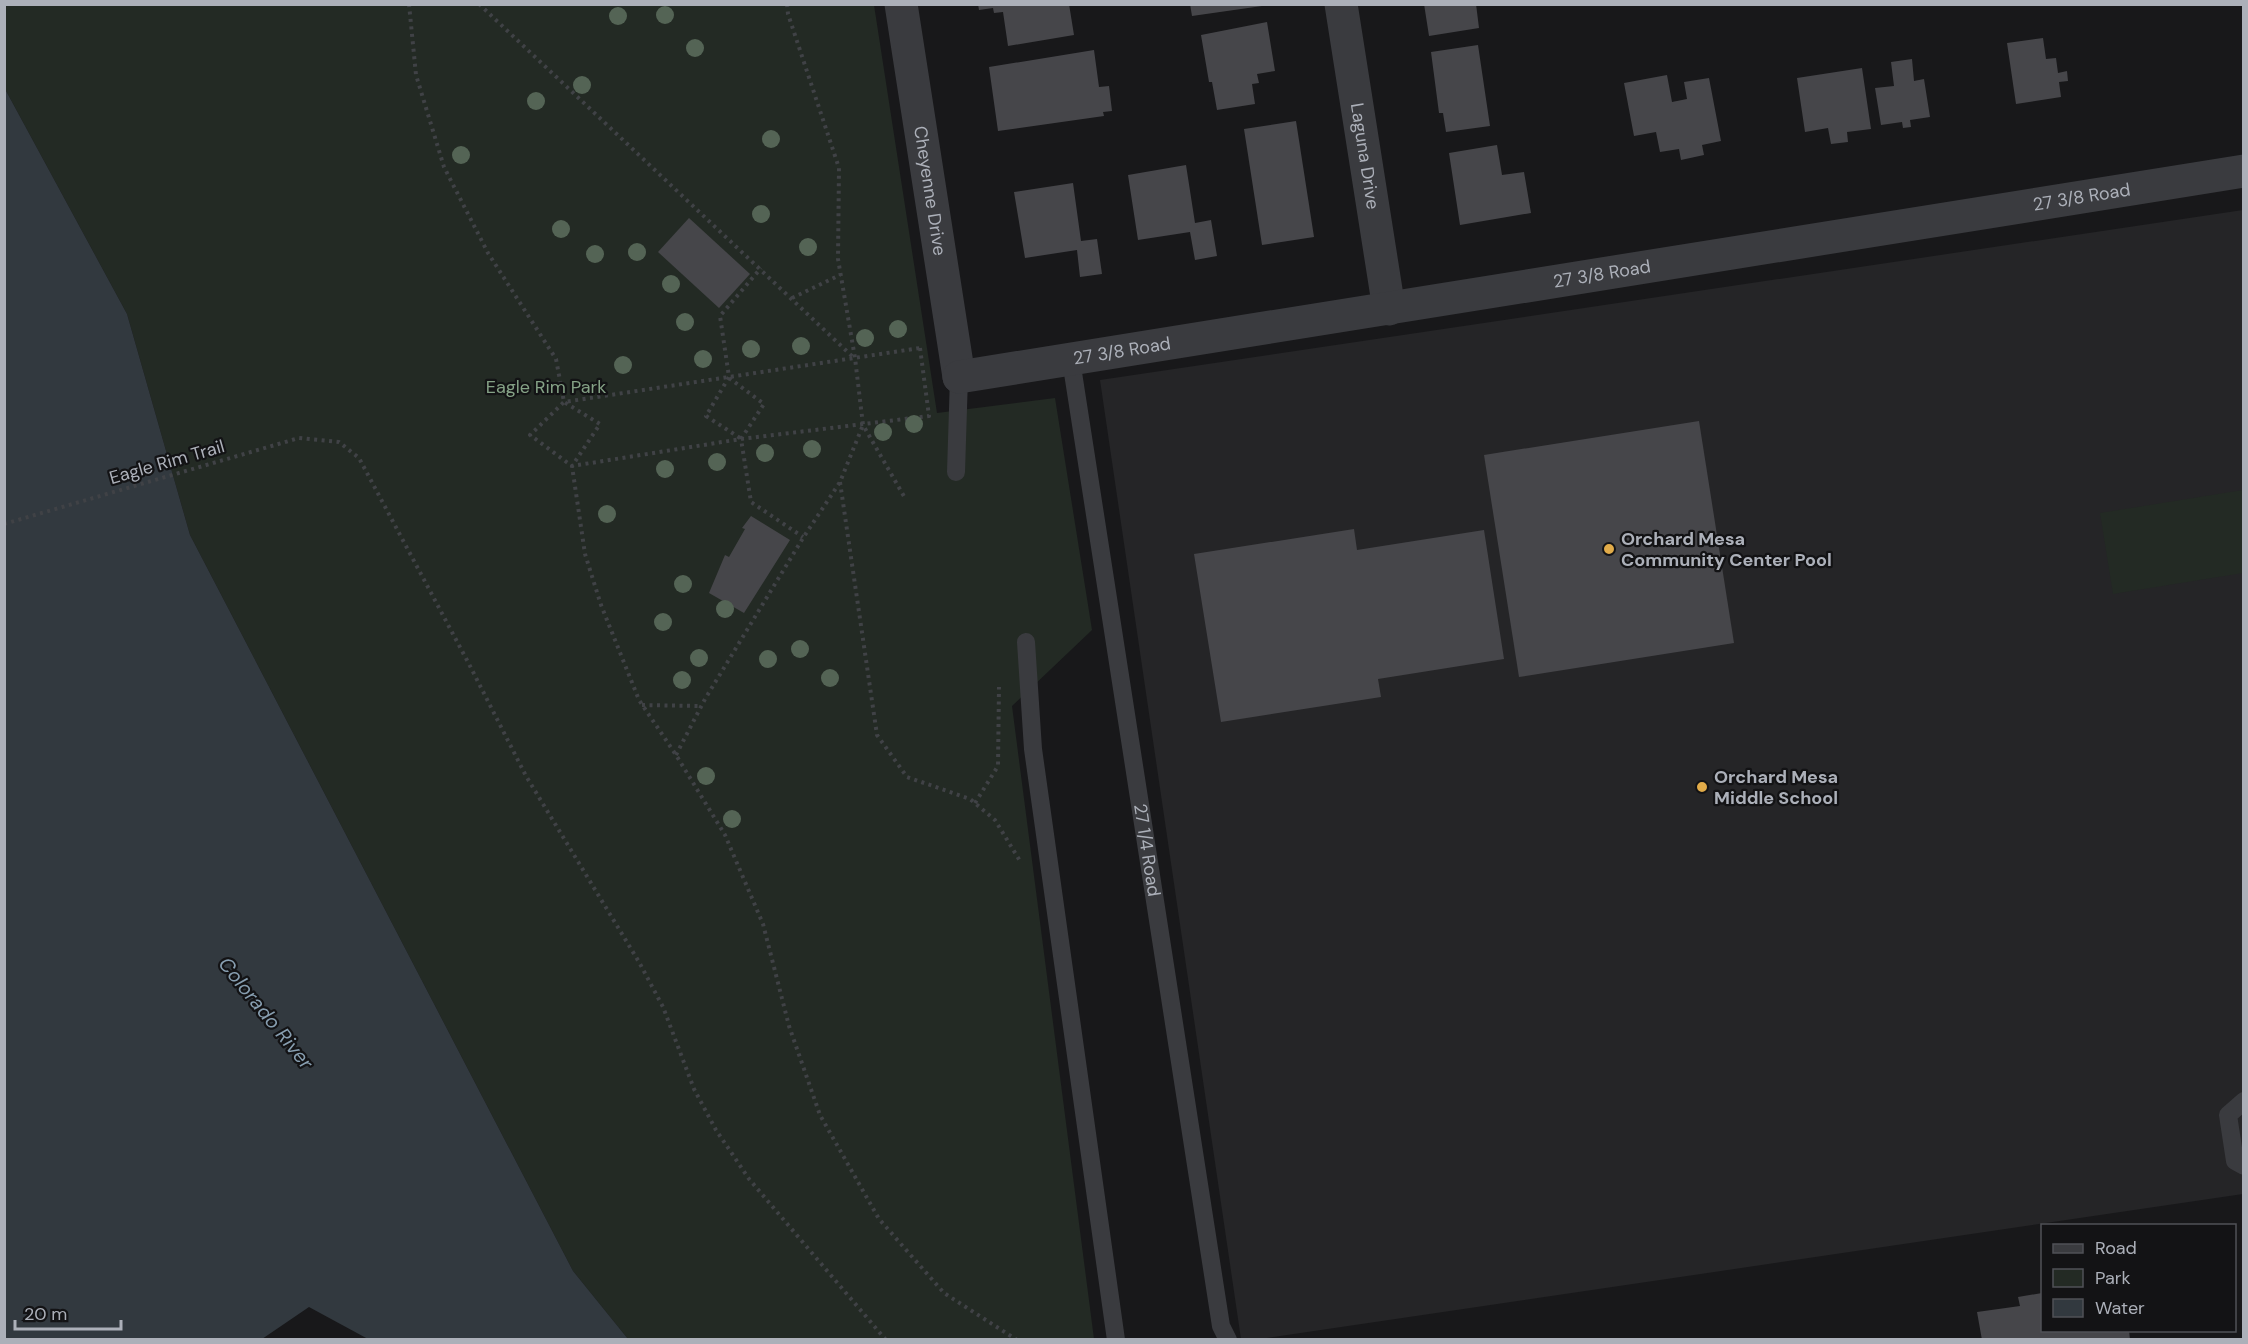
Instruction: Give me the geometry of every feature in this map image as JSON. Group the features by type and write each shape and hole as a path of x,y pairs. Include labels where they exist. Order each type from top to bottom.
{"street":[{"name":"Cheyenne Drive","path":"901,4 959,377"},
{"name":"Laguna Drive","path":"1341,4 1389,309"},
{"name":"27 3/8 Road","path":"959,377 2244,171"}],"lane":[{"name":"27 1/4 Road","path":"1071,360 1221,1326 1228,1340"},
{"path":"956,472 959,377"},
{"path":"1026,642 1033,749 1116,1340"},
{"path":"2244,1101 2228,1115 2235,1161 2244,1166"}],"path":[{"path":"415,4 409,6 416,75 444,167 488,253 556,359 564,402 600,424 572,465 585,554 601,605 642,705 725,835 763,924 789,1026 820,1115 879,1219 944,1293 1017,1340"},
{"path":"480,4 855,358"},
{"path":"787,4 791,25 838,168 838,259 855,358 863,425 905,498"},
{"path":"741,439 706,416 729,377 720,316 760,268"},
{"path":"792,298 840,275"},
{"path":"920,348 564,402 530,435 572,465 741,439 929,416"},
{"path":"729,377 764,404 741,439 751,502 803,538"},
{"path":"676,755 701,706 803,538 840,482 863,425"},
{"name":"Eagle Rim Trail","path":"4,524 299,438 339,442 359,458 469,663 526,776 639,962 663,1007 694,1089 716,1130 748,1179 886,1340"},
{"path":"840,482 877,735 907,777 970,799 975,803 998,766 999,686"},
{"path":"642,705 701,706"}],"shaded area":[{"name":"Orchard Mesa Middle School","path":"2243,210 2243,1194 1260,1339 1241,1339 1100,380"}],"green space":[{"name":"Eagle Rim Park","path":"5,5 874,5 937,413 1055,398 1092,630 1012,706 1094,1339 628,1339 573,1271 190,535 127,314 5,89"},
{"path":"2243,490 2243,573 2113,594 2100,513"}],"water":[{"name":"Colorado River","path":"5,89 127,314 190,535 573,1271 628,1339 368,1339 309,1307 262,1339 5,1339"}],"building":[{"path":"978,4 1069,4 1074,35 1008,46 1003,12 994,13 993,8 979,10"},
{"path":"1190,4 1262,4 1262,6 1192,16"},
{"path":"1424,4 1476,4 1479,28 1429,36"},
{"path":"1267,22 1275,71 1257,74 1259,83 1252,84 1255,104 1217,110 1212,82 1209,82 1201,35"},
{"path":"2043,38 2046,59 2056,58 2058,73 2067,71 2068,81 2059,82 2061,97 2016,104 2007,43"},
{"path":"1478,45 1490,126 1446,132 1443,113 1439,113 1431,52"},
{"path":"1094,50 1099,87 1109,86 1112,111 1103,112 1104,116 998,131 989,67"},
{"path":"1912,59 1914,81 1924,79 1930,117 1910,120 1911,127 1903,128 1902,122 1881,125 1875,88 1894,86 1891,62"},
{"path":"1862,68 1871,129 1847,132 1848,142 1831,144 1828,128 1805,132 1797,78"},
{"path":"1667,75 1672,102 1687,99 1684,82 1709,78 1721,141 1702,145 1704,155 1681,160 1679,149 1660,152 1656,132 1634,136 1624,83"},
{"path":"1296,121 1314,237 1262,245 1244,129"},
{"path":"1497,145 1502,175 1524,172 1531,213 1460,225 1449,153"},
{"path":"1186,165 1195,223 1211,220 1217,256 1195,260 1190,232 1138,240 1128,175"},
{"path":"1073,183 1081,241 1097,239 1102,274 1080,277 1077,250 1025,258 1014,192"},
{"path":"689,218 750,274 719,308 658,252"},
{"name":"Orchard Mesa Community Center Pool","path":"1699,421 1734,643 1519,677 1484,455"},
{"path":"751,516 790,540 744,613 709,593 725,555 729,557 745,529 742,528"},
{"path":"1354,529 1357,550 1484,530 1504,659 1378,679 1381,697 1221,722 1194,554"},
{"path":"2041,1293 2041,1332 2129,1332 2130,1340 1982,1340 1977,1312 2020,1306 2018,1297"}],"place":[{"name":"Orchard Mesa Community Center Pool","path":"1609,549"},
{"name":"Orchard Mesa Middle School","path":"1702,787"}]}
